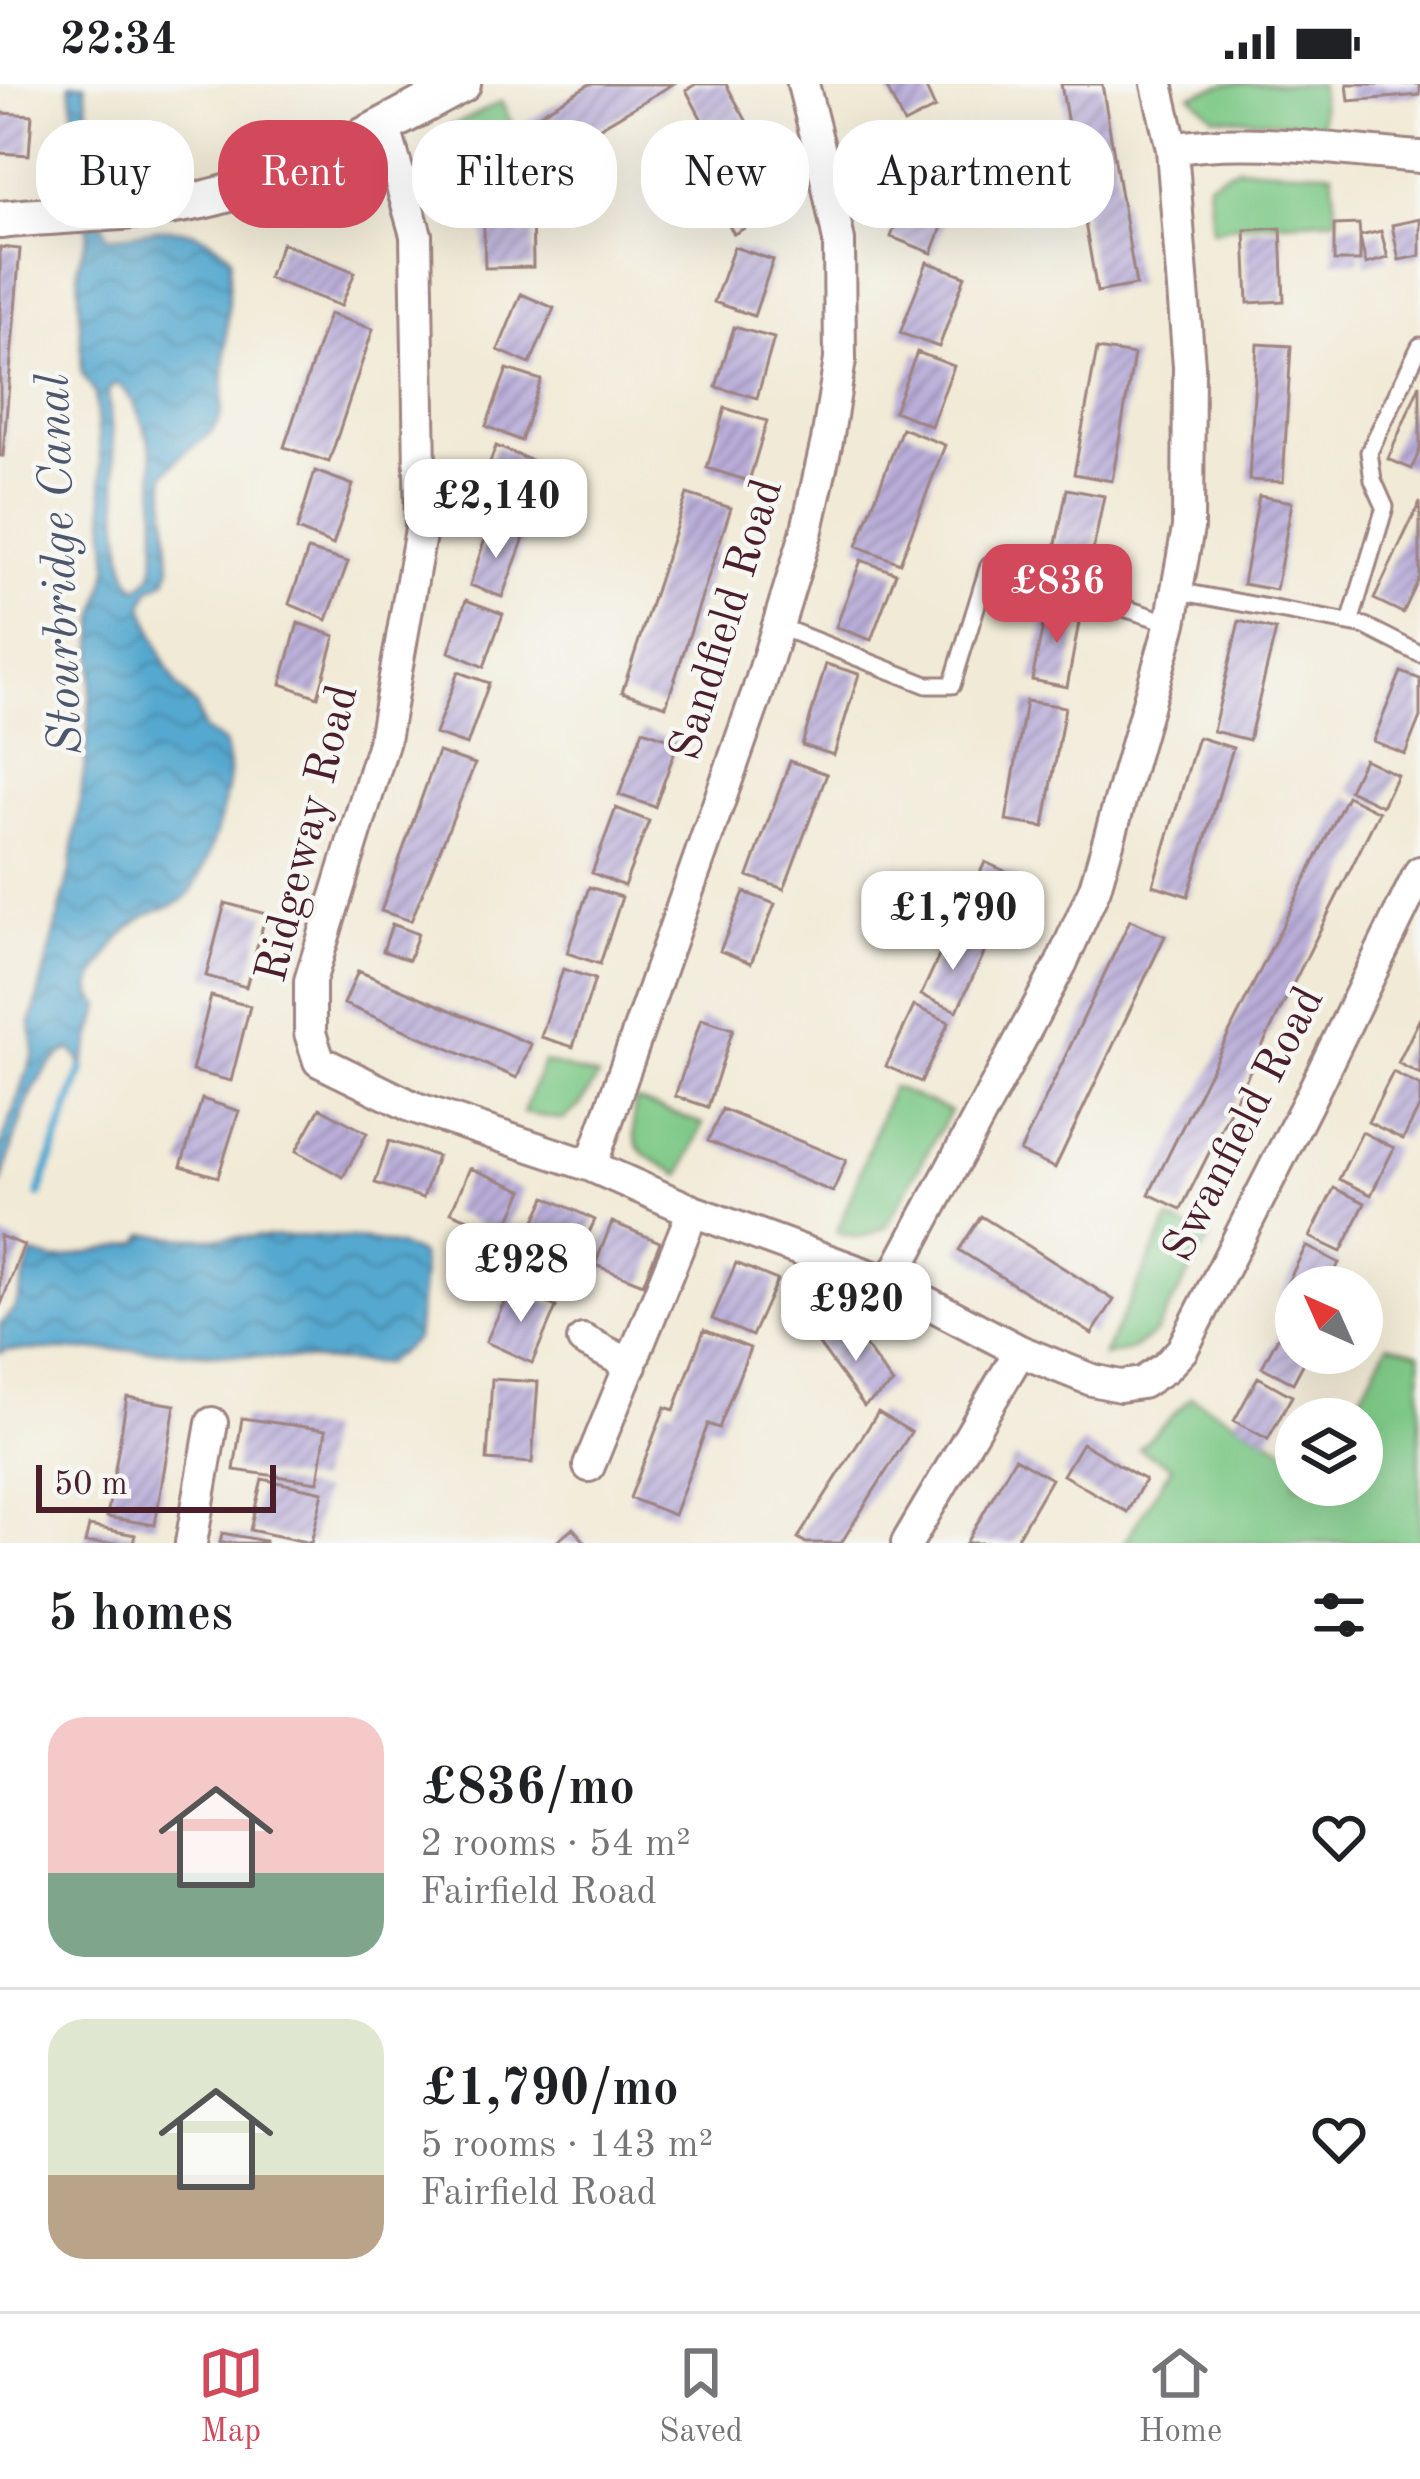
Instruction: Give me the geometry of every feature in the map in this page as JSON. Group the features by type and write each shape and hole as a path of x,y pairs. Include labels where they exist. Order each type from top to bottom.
{"street":[{"path":"388,126 462,84"},
{"name":"Sandfield Road","path":"591,1166 778,626 827,441 840,360 838,241 803,84"},
{"path":"890,1283 1060,964 1095,888 1171,623 1187,529 1189,366 1172,149 1157,84"},
{"name":"Ridgeway Road","path":"388,138 416,235 421,529 384,740 310,981 310,1033 319,1061 413,1108 591,1166 693,1211 890,1283 1020,1351 1120,1386"},
{"path":"1172,149 1238,143 1420,158"},
{"path":"8,219 147,209 218,195"},
{"name":"Swanfield Road","path":"1120,1386 1142,1383 1182,1350 1420,872"},
{"path":"589,1466 693,1211"},
{"path":"583,1340 631,1365"},
{"path":"907,1543 1020,1351"},
{"path":"191,1543 212,1423"}],"lane":[{"path":"1350,623 1385,507 1373,480 1369,452 1420,346"},
{"path":"778,626 927,685 952,685 989,565 1171,623"},
{"path":"1177,591 1365,626 1420,654"}],"green space":[{"path":"1226,84 1320,84 1322,125 1214,116 1191,95"},
{"path":"501,102 510,120 464,120"},
{"path":"1238,167 1332,172 1337,219 1242,224 1212,231 1208,182"},
{"path":"543,1062 598,1077 581,1104 563,1120 523,1113"},
{"path":"892,1087 950,1111 886,1227 860,1238 837,1233"},
{"path":"635,1100 703,1124 681,1175 640,1148 634,1130"},
{"path":"1169,1220 1210,1238 1155,1333 1130,1350 1103,1356"},
{"path":"1388,1344 1420,1353 1420,1543 1124,1543 1172,1466 1139,1449 1191,1397 1275,1443 1275,1506 1383,1506 1383,1398 1359,1398 1372,1374 1383,1374"}],"water":[{"path":"70,84 85,84 89,120 74,120"},
{"path":"87,228 104,228 107,236 177,229 210,240 231,256 222,410 212,431 164,475 170,568 166,580 150,589 143,606 177,686 197,708 204,730 224,743 229,771 215,835 196,883 180,901 138,921 107,956 90,986 101,1006 82,1069 71,1049 44,1073 25,1109 0,1187 0,1148 34,1052 31,1024 70,871 86,758 96,618 109,566 95,393 82,374 78,265","holes":["116,383 133,403 151,449 156,534 154,566 137,588 123,556 108,391"]},
{"path":"145,1234 348,1238 421,1255 416,1339 385,1364 152,1350 0,1353 0,1324 15,1308 32,1255 56,1260 140,1242"}],"building":[{"path":"590,84 673,84 612,120 529,120"},
{"path":"696,84 726,84 746,120 702,120 686,90"},
{"path":"885,84 924,84 935,108 902,120"},
{"path":"1061,84 1102,84 1108,120 1067,120"},
{"path":"1347,84 1420,84 1420,95 1349,101"},
{"path":"0,113 32,115 29,155 0,153"},
{"path":"1114,155 1136,285 1097,292 1086,228 1114,228"},
{"path":"1420,219 1420,256 1399,260 1392,225"},
{"path":"1359,224 1360,236 1381,231 1388,258 1366,264 1360,237 1360,261 1334,261 1334,225"},
{"path":"484,228 532,228 533,267 485,268"},
{"path":"894,228 942,228 932,253 891,237"},
{"path":"1281,228 1284,301 1248,303 1245,230"},
{"path":"282,243 355,272 341,306 268,278"},
{"path":"0,247 20,249 3,456 0,456"},
{"path":"734,247 773,260 754,316 714,302"},
{"path":"927,262 965,276 939,347 900,333"},
{"path":"521,294 554,308 530,364 498,350"},
{"path":"329,314 373,329 329,462 284,447"},
{"path":"734,327 774,338 757,398 716,387"},
{"path":"1257,344 1291,346 1283,482 1249,480"},
{"path":"1097,349 1134,355 1112,481 1074,474"},
{"path":"917,352 954,366 931,426 894,411"},
{"path":"507,369 541,380 521,441 486,426"},
{"path":"1420,384 1420,449 1412,469 1388,459"},
{"path":"725,408 767,421 749,481 707,468"},
{"path":"902,428 945,445 900,563 857,546"},
{"path":"496,446 530,460 505,521 474,506"},
{"path":"315,471 353,485 333,545 297,530"},
{"path":"1067,489 1104,496 1090,566 1053,559"},
{"path":"687,494 731,508 666,706 622,692"},
{"path":"1259,496 1292,502 1276,590 1243,584"},
{"path":"1420,502 1420,577 1403,613 1374,599"},
{"path":"489,526 524,538 502,597 470,585"},
{"path":"308,550 348,562 327,620 289,604"},
{"path":"861,560 896,573 871,640 836,627"},
{"path":"466,600 503,614 484,667 449,652"},
{"path":"1047,606 1081,612 1067,687 1032,680"},
{"path":"1239,621 1276,630 1249,740 1213,731"},
{"path":"298,623 335,636 318,697 281,684"},
{"path":"826,664 859,674 834,755 802,745"},
{"path":"458,672 489,683 467,745 435,734"},
{"path":"1401,672 1420,679 1420,717 1405,754 1373,741"},
{"path":"1026,701 1065,707 1044,827 1006,821"},
{"path":"643,730 678,742 655,807 619,795"},
{"path":"1198,737 1233,748 1188,896 1153,885"},
{"path":"438,752 475,764 411,921 381,911"},
{"path":"1364,759 1397,775 1382,806 1349,790"},
{"path":"790,761 827,774 784,889 748,876"},
{"path":"1347,796 1379,812 1181,1209 1149,1194"},
{"path":"616,808 649,821 624,886 592,873"},
{"path":"985,862 1020,878 992,937 957,922"},
{"path":"589,887 622,897 600,964 567,953"},
{"path":"744,892 775,904 751,963 720,951"},
{"path":"225,903 266,914 246,987 206,976"},
{"path":"1130,920 1165,936 1055,1168 1020,1152"},
{"path":"392,924 418,934 409,960 383,951"},
{"path":"949,934 985,951 957,1011 921,995"},
{"path":"563,969 595,979 573,1047 541,1037"},
{"path":"358,971 531,1044 517,1078 344,1004"},
{"path":"211,996 250,1006 231,1081 192,1071"},
{"path":"914,1006 949,1022 921,1082 886,1066"},
{"path":"1420,1018 1420,1074 1398,1063"},
{"path":"701,1019 733,1029 708,1107 675,1096"},
{"path":"1393,1072 1420,1086 1420,1106 1403,1139 1368,1122"},
{"path":"202,1099 239,1111 218,1177 181,1166"},
{"path":"320,1108 367,1133 343,1177 296,1151"},
{"path":"722,1109 846,1160 833,1192 708,1141"},
{"path":"1362,1132 1394,1148 1371,1195 1339,1179"},
{"path":"389,1141 437,1156 423,1198 375,1183"},
{"path":"470,1168 523,1190 504,1234 451,1212"},
{"path":"1334,1188 1365,1203 1341,1252 1310,1237"},
{"path":"546,1197 595,1220 575,1262 526,1239"},
{"path":"981,1216 1114,1300 1092,1334 959,1250"},
{"path":"612,1222 660,1242 643,1284 595,1265"},
{"path":"0,1236 24,1245 0,1307"},
{"path":"1306,1246 1339,1263 1338,1266 1296,1266"},
{"path":"736,1263 777,1280 752,1336 712,1319"},
{"path":"511,1287 556,1307 532,1363 486,1342"},
{"path":"848,1322 893,1384 864,1406 818,1343"},
{"path":"704,1330 750,1348 719,1428 708,1424 674,1515 630,1498 665,1407 674,1410"},
{"path":"1275,1342 1275,1374 1262,1367"},
{"path":"1276,1374 1298,1374 1293,1383"},
{"path":"1258,1377 1292,1396 1275,1398 1275,1426 1268,1439 1234,1421"},
{"path":"492,1379 538,1382 532,1463 487,1460"},
{"path":"127,1397 175,1405 155,1525 107,1517"},
{"path":"878,1412 911,1432 841,1543 806,1543 798,1538"},
{"path":"242,1418 326,1430 318,1482 234,1470"},
{"path":"1082,1443 1145,1480 1127,1512 1063,1475"},
{"path":"1015,1458 1051,1479 1014,1543 966,1543"},
{"path":"262,1479 323,1492 311,1543 250,1530"},
{"path":"89,1526 135,1535 133,1543 85,1543"},
{"path":"573,1528 586,1543 555,1543"},
{"path":"222,1533 265,1541 265,1543 220,1543"}],"waterway":[{"path":"39,1194 82,1069"}],"water label":[{"name":"Stourbridge Canal","path":"61,564"}]}
